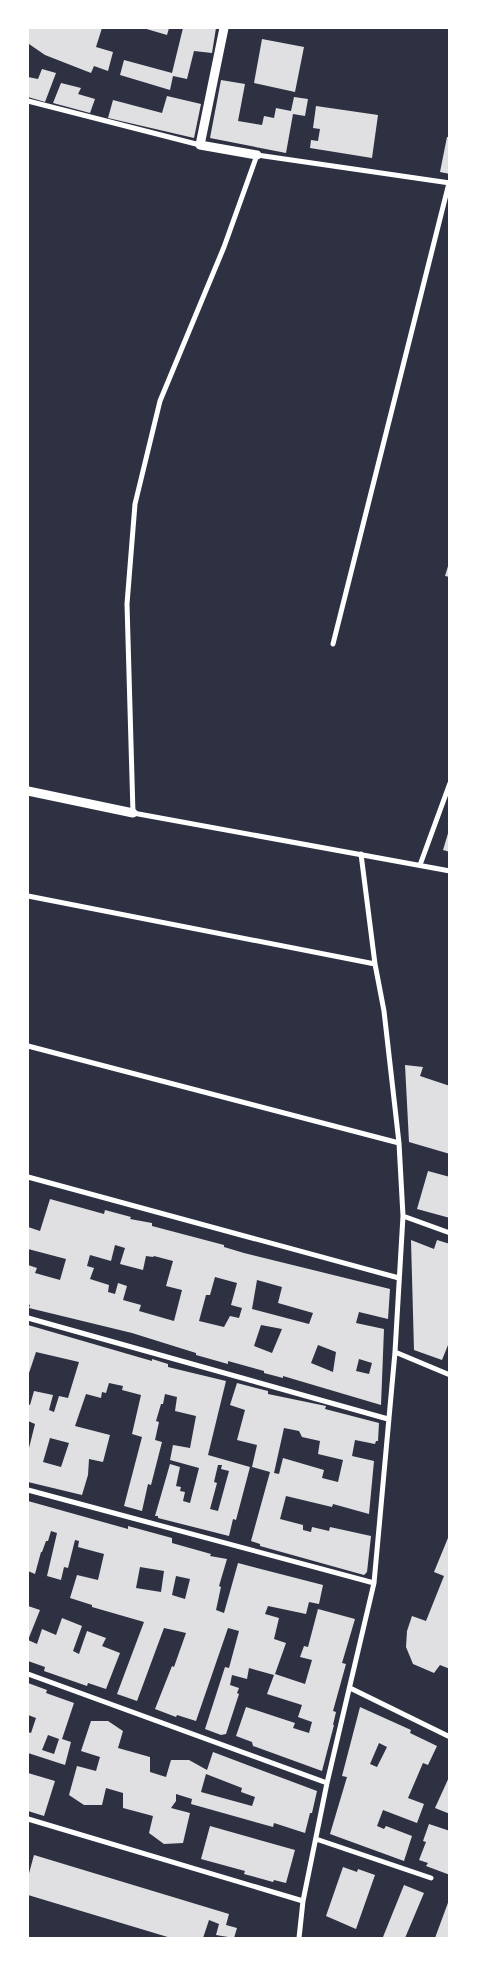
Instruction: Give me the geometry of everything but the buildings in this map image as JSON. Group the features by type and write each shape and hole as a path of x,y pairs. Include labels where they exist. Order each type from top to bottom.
{"street":[{"path":"200,145 224,28"},
{"path":"28,101 200,145 449,183 333,644"},
{"path":"133,812 127,604 135,504 160,401 224,248 257,155"},
{"path":"420,866 450,783"},
{"path":"28,791 450,871"},
{"path":"298,1938 303,1901 326,1783 374,1583 395,1352 403,1216 399,1144 384,1011 375,964 361,854"},
{"path":"28,896 375,964"},
{"path":"28,1046 399,1144"},
{"path":"28,1177 399,1278"},
{"path":"403,1216 450,1233"},
{"path":"28,1318 388,1419"},
{"path":"395,1352 450,1375"},
{"path":"28,1490 374,1583"},
{"path":"28,1674 326,1783"},
{"path":"350,1688 450,1737"},
{"path":"28,1819 303,1901"},
{"path":"316,1839 431,1878"}]}
